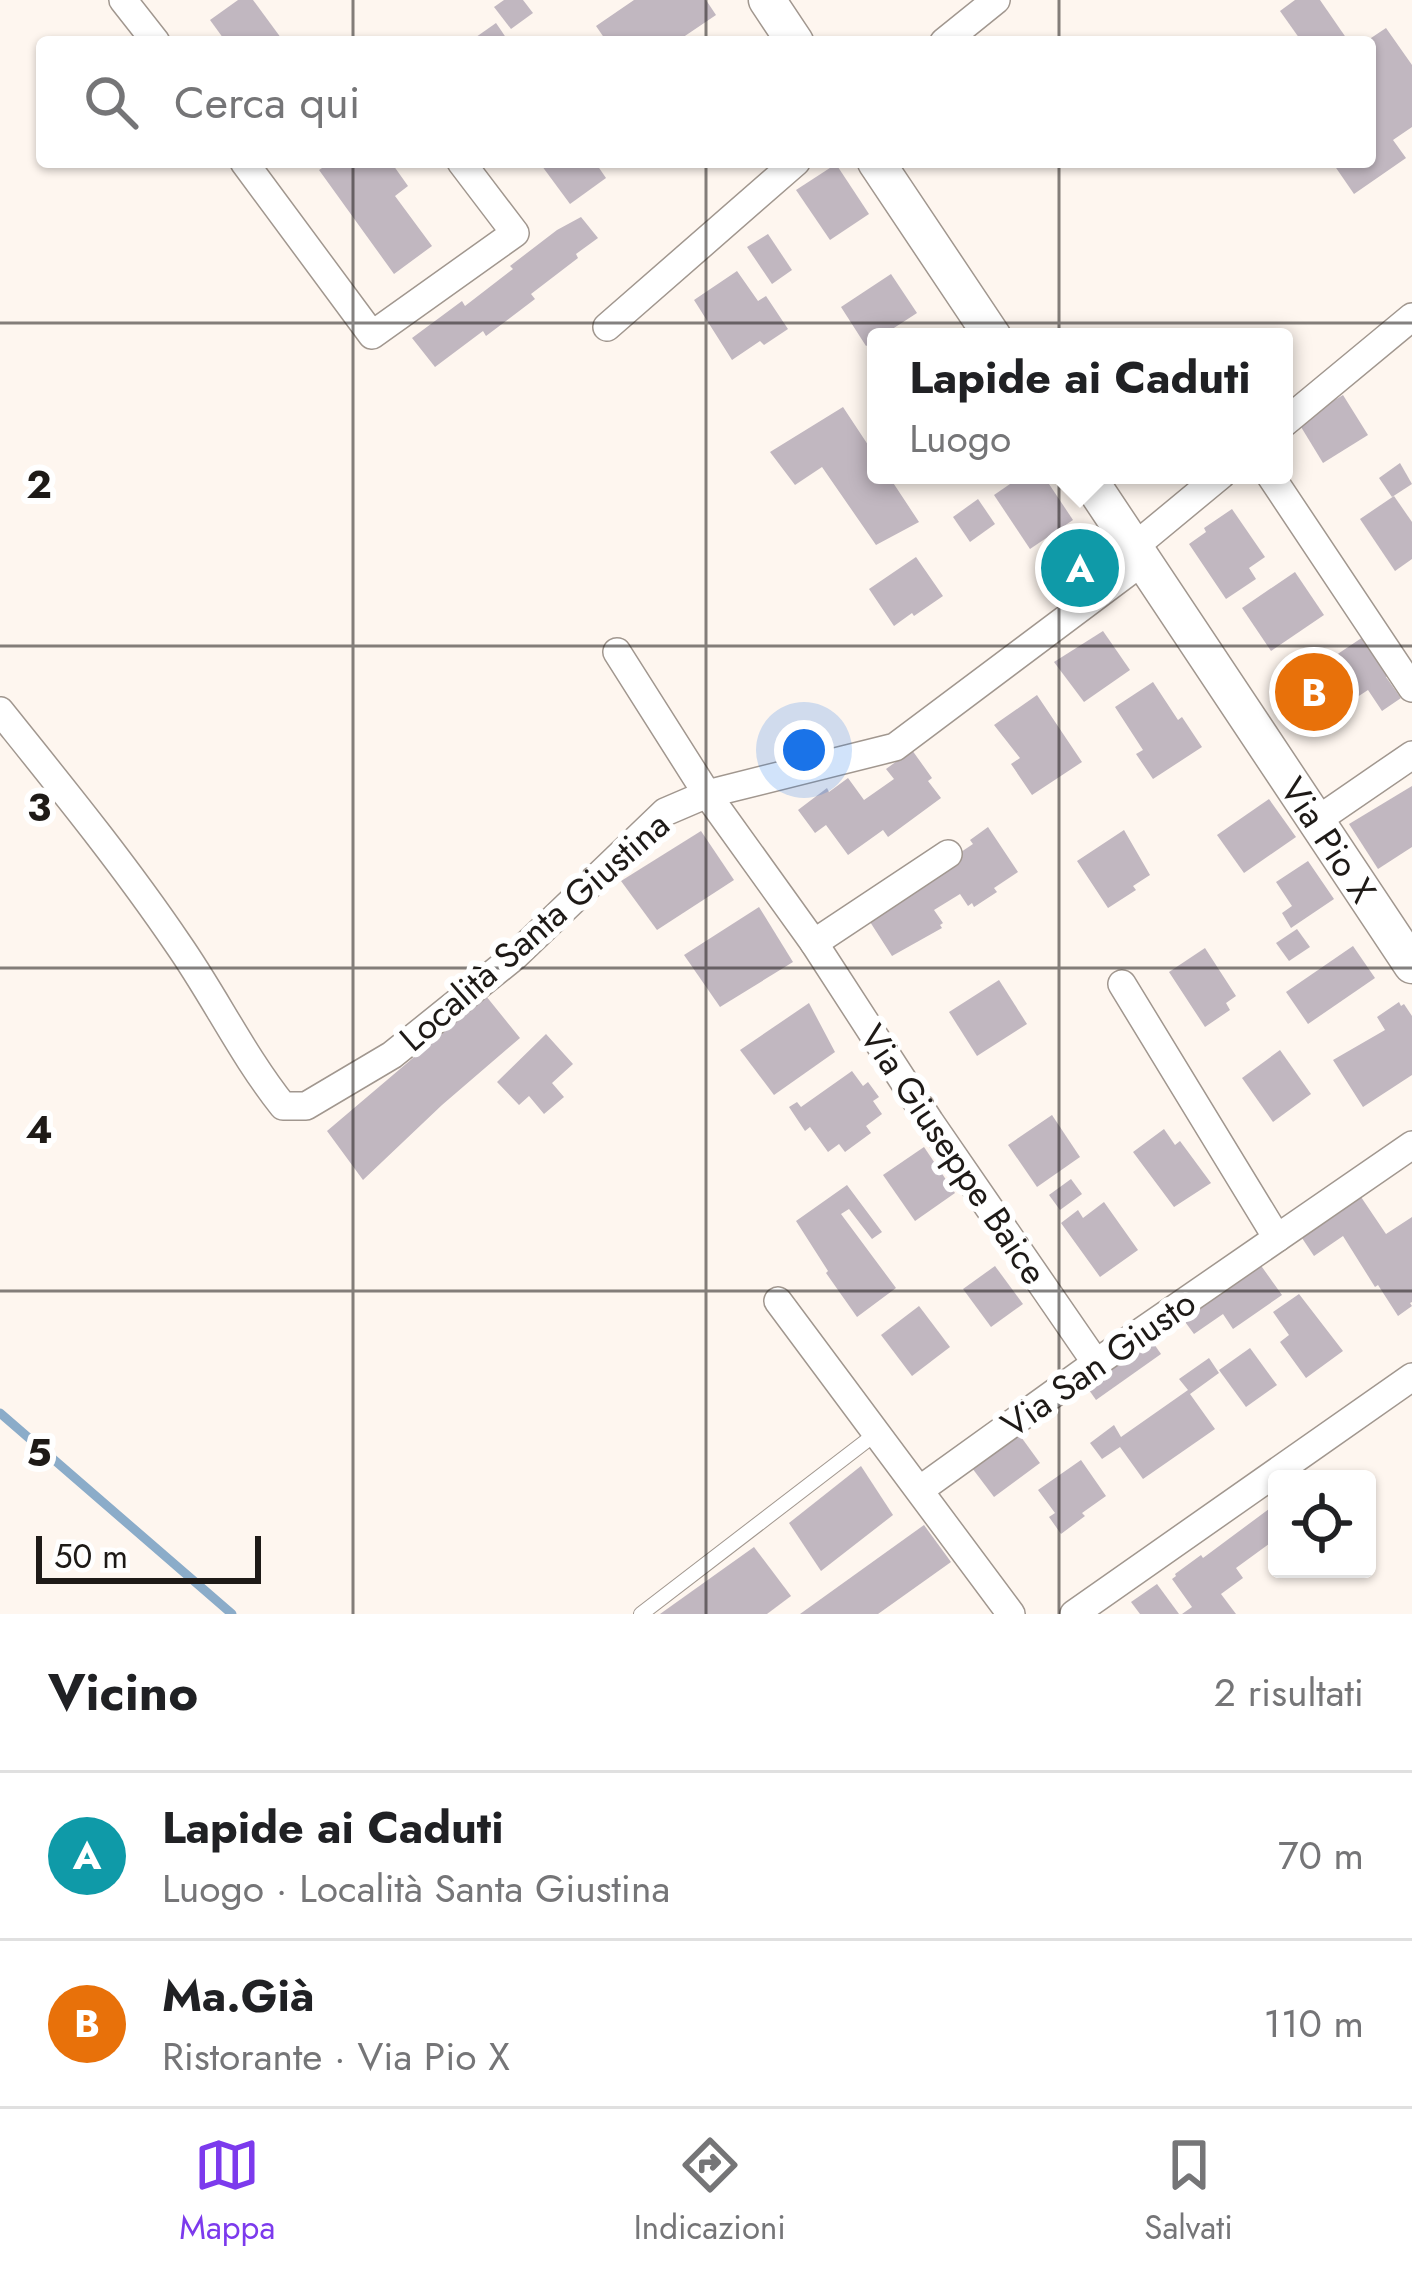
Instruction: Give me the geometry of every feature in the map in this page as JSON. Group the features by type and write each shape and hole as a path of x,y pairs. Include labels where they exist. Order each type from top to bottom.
{"street":[{"path":"123,0 151,36"},
{"path":"767,0 791,36"},
{"path":"952,36 997,0"},
{"path":"248,168 372,335 515,233 466,168"},
{"path":"607,327 789,168"},
{"path":"880,168 987,328"},
{"path":"1293,416 1411,322"},
{"name":"Via Pio X","path":"1092,484 1412,965"},
{"name":"Località Santa Giustina","path":"0,711 120,860 264,1083 283,1106 306,1106 392,1055 515,956 665,812 707,794 895,747 1139,554 1212,484"},
{"path":"1276,484 1412,688"},
{"name":"Località Santa Giustina","path":"617,652 707,794"},
{"path":"1316,821 1412,755"},
{"name":"Via Giuseppe Baice","path":"707,794 814,944 1096,1364"},
{"path":"814,944 948,854"},
{"path":"1122,983 1277,1238"},
{"name":"Via San Giusto","path":"921,1489 1412,1145"},
{"path":"778,1301 1011,1614"},
{"path":"1074,1614 1412,1377"}],"lane":[{"path":"641,1614 878,1432"}],"building":[{"path":"238,0 253,0 280,36 222,36 210,20"},
{"path":"504,0 523,0 533,13 511,29 494,7"},
{"path":"634,0 706,0 716,15 685,36 603,36 596,26"},
{"path":"1295,0 1320,0 1345,36 1298,36 1280,11"},
{"path":"496,23 505,36 478,36"},
{"path":"1386,28 1412,65 1412,127 1393,140 1406,158 1354,194 1336,168 1376,168 1374,36"},
{"path":"395,168 408,186 395,196 432,246 394,274 319,170"},
{"path":"543,168 599,168 606,178 570,204"},
{"path":"830,168 839,168 869,214 830,240 796,190"},
{"path":"581,217 598,238 531,294 535,299 435,367 412,338 462,301 465,306 513,269 510,266"},
{"path":"768,234 792,270 772,284 747,247"},
{"path":"737,271 758,301 766,296 788,329 732,360 694,300"},
{"path":"891,274 917,313 894,328 867,328 866,346 841,307"},
{"path":"1343,395 1368,435 1323,463 1298,422"},
{"path":"843,407 867,443 867,484 894,484 919,522 876,545 822,467 795,485 770,452"},
{"path":"1400,463 1412,484 1392,497 1379,478"},
{"path":"1010,484 1049,484 1073,520 1030,549 994,495"},
{"path":"1394,496 1412,522 1412,559 1395,571 1360,519"},
{"path":"978,499 995,524 970,542 953,517"},
{"path":"1232,509 1265,557 1249,568 1256,579 1226,599 1189,544"},
{"path":"916,557 943,596 894,626 869,589"},
{"path":"1295,572 1324,615 1271,651 1242,608"},
{"path":"1103,631 1130,670 1084,702 1054,662"},
{"path":"1363,637 1401,698 1382,711 1368,690 1319,722 1293,684"},
{"path":"1153,682 1202,747 1153,779 1136,754 1143,750 1115,707"},
{"path":"1037,695 1082,762 1032,795 1011,764 1020,758 994,725"},
{"path":"912,750 941,798 888,837 883,830 848,855 826,825 815,833 798,810 848,778 864,800 894,779 886,769"},
{"path":"1412,786 1412,847 1378,869 1349,824"},
{"path":"1269,799 1296,837 1244,873 1217,835"},
{"path":"988,827 1018,872 974,907 960,894 934,910 942,928 892,956 863,911 973,844 970,840"},
{"path":"1124,830 1150,875 1108,908 1077,861"},
{"path":"701,831 734,880 657,930 621,881"},
{"path":"1308,861 1334,899 1291,928 1282,913 1292,906 1276,882"},
{"path":"759,907 793,962 720,1007 684,955"},
{"path":"1297,929 1310,947 1289,961 1276,943"},
{"path":"1353,946 1375,978 1308,1024 1286,992"},
{"path":"1205,948 1236,996 1226,1003 1230,1010 1205,1027 1169,972"},
{"path":"999,980 1027,1024 977,1056 949,1012"},
{"path":"486,996 520,1038 363,1180 327,1131"},
{"path":"1399,1002 1412,1016 1412,1075 1363,1107 1333,1060 1385,1030 1377,1017"},
{"path":"809,1003 835,1052 774,1095 740,1050"},
{"path":"546,1034 573,1064 552,1083 564,1097 544,1114 529,1096 519,1105 497,1082"},
{"path":"1280,1050 1311,1094 1273,1122 1242,1078"},
{"path":"852,1071 879,1097 873,1101 882,1114 866,1126 871,1133 845,1152 839,1144 828,1152 810,1127 805,1131 789,1107 797,1102 801,1107"},
{"path":"1052,1115 1080,1157 1037,1187 1008,1145"},
{"path":"1164,1129 1175,1145 1180,1141 1211,1183 1174,1207 1133,1152"},
{"path":"924,1147 955,1193 915,1221 883,1175"},
{"path":"1071,1179 1082,1194 1060,1210 1049,1195"},
{"path":"847,1185 882,1232 872,1239 849,1209 841,1214 896,1288 857,1317 796,1221"},
{"path":"1359,1194 1386,1234 1412,1217 1412,1306 1398,1316 1343,1236 1314,1256 1298,1232 1325,1213 1329,1220"},
{"path":"1104,1202 1138,1250 1100,1277 1061,1223 1078,1210 1083,1218"},
{"path":"1257,1260 1282,1295 1233,1329 1223,1314 1194,1334 1180,1315"},
{"path":"995,1266 1023,1304 991,1327 963,1289"},
{"path":"1299,1294 1343,1351 1306,1378 1280,1342 1289,1335 1273,1312"},
{"path":"919,1306 950,1347 912,1376 881,1335"},
{"path":"1147,1334 1161,1354 1096,1400 1082,1380"},
{"path":"1250,1348 1277,1385 1246,1407 1219,1370"},
{"path":"1209,1358 1219,1373 1190,1394 1215,1429 1143,1479 1120,1447 1102,1459 1090,1443 1114,1425 1121,1437 1188,1390 1179,1379"},
{"path":"1016,1430 1040,1463 994,1497 969,1464"},
{"path":"1081,1460 1106,1496 1061,1534 1049,1517 1055,1513 1038,1490"},
{"path":"861,1466 893,1515 821,1571 789,1523"},
{"path":"1268,1510 1268,1545 1236,1568 1243,1578 1221,1594 1236,1614 1182,1614 1192,1607 1172,1579 1201,1555 1203,1558"},
{"path":"924,1525 951,1562 878,1614 800,1614"},
{"path":"754,1547 791,1596 767,1614 660,1614"},
{"path":"1157,1584 1179,1614 1140,1614 1131,1602"}],"waterway":[{"path":"0,1413 232,1614"}],"place":[{"name":"Lapide ai Caduti","path":"1080,568"},
{"name":"Ma.Già","path":"1314,692"}]}
